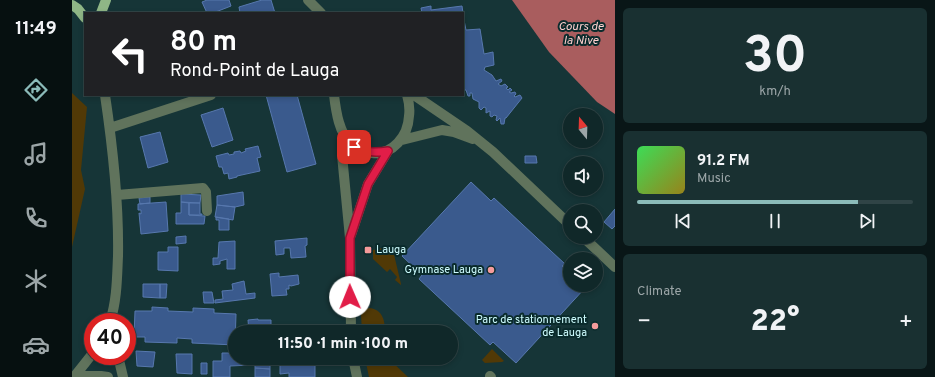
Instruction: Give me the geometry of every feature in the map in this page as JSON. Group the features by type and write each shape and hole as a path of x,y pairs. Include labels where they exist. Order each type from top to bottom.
{"main road":[{"path":"101,12 106,0"},
{"path":"72,5 78,9 84,17"}],"street":[{"path":"304,0 311,12"},
{"path":"308,0 320,12"},
{"path":"105,96 117,195 117,277 113,313"},
{"path":"110,128 208,96"},
{"path":"334,96 340,124 347,139 354,147 366,152 375,153 388,151"},
{"path":"402,140 409,118 407,96"},
{"path":"415,96 467,131 493,152 563,218"},
{"path":"350,238 368,184 388,151 402,140 442,130 454,132 482,144"},
{"path":"347,139 342,155 350,238 351,325"},
{"path":"117,195 203,188 206,192 207,211"},
{"path":"590,244 615,267"},
{"path":"75,376 84,364"},
{"path":"120,365 123,377"},
{"path":"354,365 355,375"},
{"path":"75,376 108,377"}],"shaded area":[{"path":"72,93 87,107 81,170 85,189 72,247"},
{"path":"392,246 401,285 395,280 397,277 390,269 387,272 373,259 373,250"},
{"path":"370,308 378,311 382,317 384,325 362,325 361,315 366,309"},
{"path":"492,349 504,361 485,363 482,360"},
{"path":"366,365 395,365 408,377 369,377"}],"water":[{"name":"Cours de la Nive","path":"512,0 615,0 615,114 597,102 549,52"}],"building":[{"path":"207,0 229,0 231,6 216,12 207,12 202,2"},
{"path":"262,0 271,0 275,12 240,12 239,7"},
{"path":"431,6 431,10 462,6 463,12 422,12 421,8"},
{"path":"464,20 466,30 480,29 484,54 493,52 494,65 485,67 484,70 492,75 496,81 501,79 502,81 498,84 501,86 505,84 508,87 506,88 508,90 510,88 512,90 509,92 515,92 515,97 520,95 522,98 505,118 504,124 501,124 500,118 497,121 497,116 490,116 490,111 486,113 486,108 484,107 481,110 479,108 479,102 473,99 472,93 468,96 466,90 464,90"},
{"path":"266,96 297,96 316,164 287,172"},
{"path":"223,108 233,140 212,147 201,115"},
{"path":"160,132 168,162 148,168 140,137"},
{"path":"258,146 261,157 257,158 260,171 229,179 228,173 224,174 222,167 219,167 216,156 228,153 229,155 234,154 234,152 240,151 241,153 246,151 245,149"},
{"path":"525,156 536,156 537,163 525,163"},
{"name":"Gymnase Lauga","path":"471,182 491,201 494,198 563,262 563,292 581,292 516,363 493,342 490,345 419,279 422,275 402,256"},
{"path":"243,192 244,205 235,207 217,205 217,196"},
{"path":"181,194 201,195 200,203 181,202"},
{"path":"150,197 150,203 140,204 139,198"},
{"path":"166,202 168,231 141,234 139,213 141,214 141,210 138,210 138,204"},
{"path":"181,202 189,203 189,215 205,216 204,224 176,224 176,213 181,213"},
{"path":"189,203 200,203 200,214 202,215 189,215"},
{"path":"217,205 235,207 233,220 215,217"},
{"path":"615,209 615,226 612,229 604,222"},
{"path":"216,217 229,219 229,230 219,230 219,220 216,220"},
{"path":"186,236 186,243 176,244 176,237"},
{"path":"307,238 307,245 305,246 306,257 291,258 290,248 284,248 284,254 276,255 275,241"},
{"path":"235,241 235,269 227,269 227,259 220,261 220,264 213,265 213,258 218,258 219,242"},
{"path":"168,247 178,247 178,271 158,270 158,252 168,252"},
{"path":"279,273 279,277 298,275 299,284 289,285 289,289 286,289 287,295 272,296 270,274"},
{"path":"244,281 246,294 255,293 255,298 215,303 215,300 223,299 222,291 233,290 232,284"},
{"path":"143,284 160,284 160,298 143,297"},
{"path":"160,284 167,284 166,298 160,298"},
{"path":"203,292 212,292 214,303 204,303"},
{"path":"152,307 168,308 168,311 193,312 193,308 214,309 214,313 236,314 236,325 228,325 228,345 192,343 192,339 177,338 177,343 145,342 145,337 136,337 135,311 152,311"},
{"path":"248,320 271,320 271,325 248,325"},
{"path":"136,351 155,352 153,367 137,366"},
{"path":"222,353 228,353 228,365 251,365 230,366 230,377 213,377 213,361 222,361"},
{"path":"176,354 192,354 192,374 177,373"},
{"path":"201,363 207,363 207,374 201,374"},
{"path":"255,365 270,365 270,369 255,368"},
{"path":"280,365 315,365 315,377 289,377 289,373 280,374"},
{"path":"255,368 270,369 270,377 255,377"}],"place":[{"name":"Lauga","path":"368,250"},
{"name":"Gymnase Lauga","path":"491,270"},
{"name":"Parc de stationnement de Lauga","path":"595,326"}],"route":[{"path":"350,297 350,238 368,184 388,151 375,153 366,152 354,147"}]}
